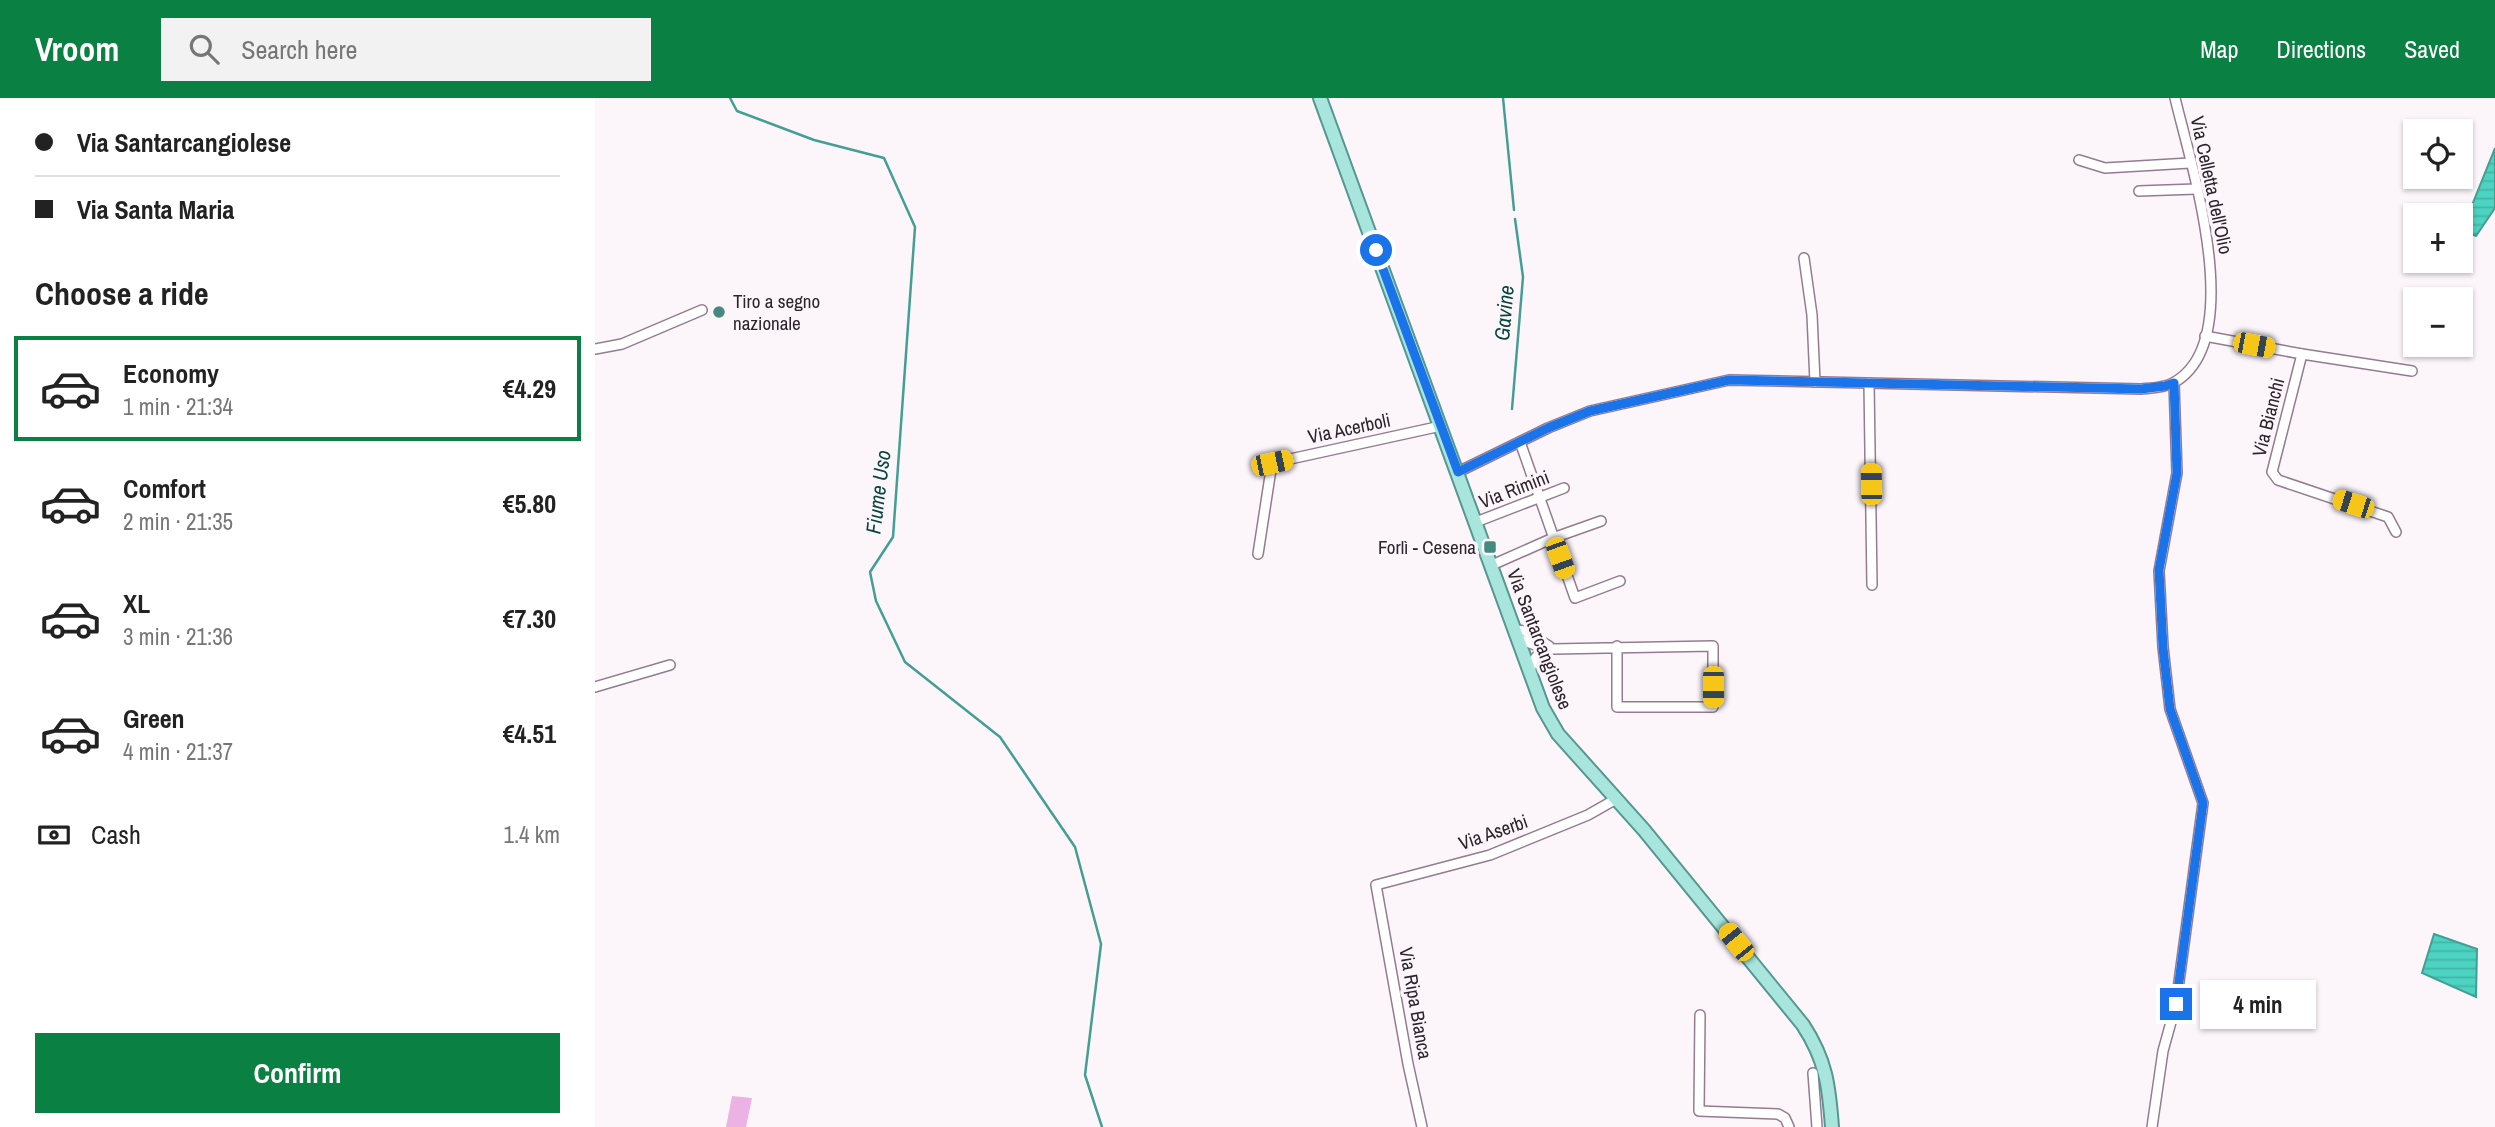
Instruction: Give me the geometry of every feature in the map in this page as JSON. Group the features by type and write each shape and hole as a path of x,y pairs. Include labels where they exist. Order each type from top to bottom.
{"main road":[{"name":"Via Santarcangiolese","path":"1320,98 1543,708 1558,734 1616,799 1803,1025 1817,1046 1825,1068 1832,1127"}],"street":[{"name":"Via Celletta dell'Olio","path":"2174,383 2194,363 2205,336 2212,289 2209,244 2175,98"},
{"path":"2079,160 2105,168 2190,163"},
{"path":"2139,191 2196,189"},
{"path":"1804,258 1812,315 1815,382"},
{"path":"595,349 622,344 702,310"},
{"name":"Via Bianchi","path":"2205,336 2412,371"},
{"name":"Via Bianchi","path":"2302,354 2272,472 2278,480 2388,517 2396,532"},
{"path":"1458,472 1590,411 1729,380 2141,389 2174,383 2177,473 2159,570 2163,648 2170,709 2203,803 2176,1004 2163,1051 2152,1127"},
{"path":"1869,383 1873,585"},
{"name":"Via Acerboli","path":"1258,554 1272,463 1441,426"},
{"path":"1520,442 1575,598 1620,582"},
{"name":"Via Rimini","path":"1476,522 1564,488"},
{"path":"1492,565 1553,538 1601,521"},
{"path":"1517,634 1543,648 1553,649 1617,646 1713,646 1713,707 1616,707 1617,646"},
{"path":"1530,674 1537,654 1553,649"},
{"path":"595,687 670,666"},
{"name":"Via Aserbi","path":"1376,885 1490,855 1588,815 1616,799"},
{"name":"Via Ripa Bianca","path":"1376,885 1408,1065 1422,1127"},
{"path":"1700,1015 1699,1111 1778,1114 1785,1118 1789,1127"},
{"path":"1812,1073 1817,1127"}],"shaded area":[{"path":"2495,148 2495,208 2476,236 2473,235 2473,203"},
{"path":"2434,934 2477,949 2476,997 2422,973"},
{"path":"732,1096 752,1098 746,1127 726,1127"}],"waterway":[{"name":"Fiume Uso","path":"730,98 737,111 814,140 884,158 915,227 893,537 870,572 876,601 905,662 1000,737 1075,847 1101,944 1085,1075 1102,1127"},
{"name":"Gavine","path":"1503,98 1514,210"},
{"name":"Gavine","path":"1512,409 1523,277 1515,219"}],"place":[{"name":"Tiro a segno nazionale","path":"719,312"},
{"name":"Forlì - Cesena","path":"1490,547"}],"route":[{"path":"1376,250 1458,472 1548,428 1590,411 1729,380 2141,389 2174,383 2177,473 2159,570 2163,648 2170,709 2203,803 2176,1004"}]}
